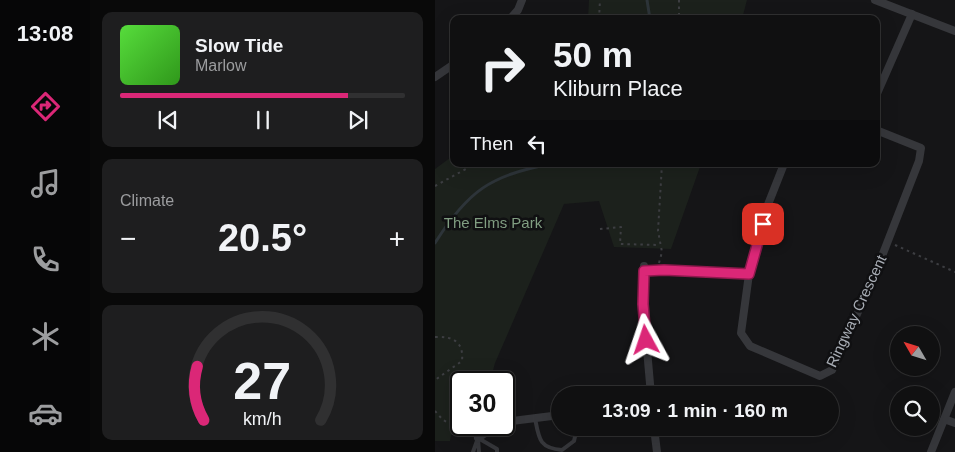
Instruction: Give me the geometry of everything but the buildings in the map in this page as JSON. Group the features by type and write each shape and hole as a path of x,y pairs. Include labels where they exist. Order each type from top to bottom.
{"street":[{"path":"514,15 519,10 522,0"},
{"path":"875,0 955,31"},
{"path":"880,87 912,14"},
{"path":"435,77 450,67"},
{"name":"Ringway Crescent","path":"783,167 767,207 749,274 741,333 750,346 820,376 832,370 888,242 919,161 921,148 880,132"},
{"path":"650,386 643,304 644,269 749,274"},
{"path":"931,452 955,392"},
{"path":"515,421 551,416"},
{"path":"944,419 955,423"},
{"path":"655,436 657,452"}],"lane":[{"path":"535,418 539,440 549,448 562,450 574,440 575,436"},
{"path":"473,452 478,438"},
{"path":"478,438 479,452"},
{"path":"478,438 497,449 497,452"}],"path":[{"path":"599,15 600,0"},
{"path":"679,0 679,15"},
{"path":"435,186 470,167"},
{"path":"660,261 658,232 662,167"},
{"path":"600,229 621,227 620,244 660,245"},
{"path":"888,242 955,272"},
{"path":"435,337 446,336 454,339 460,345 463,352 462,361 435,380"},
{"path":"435,411 443,420 478,438"}],"green space":[{"path":"589,0 747,0 743,15 588,15"},
{"name":"The Elms Park","path":"450,158 450,167 700,167 671,249 614,247 599,201 564,204 493,371 450,371 450,441 435,441 435,169"}],"waterway":[{"path":"647,0 649,15"},
{"path":"435,243 458,211 483,188 512,173 536,167"}],"route":[{"path":"646,340 643,304 644,271 664,270 749,274 763,224"}]}
